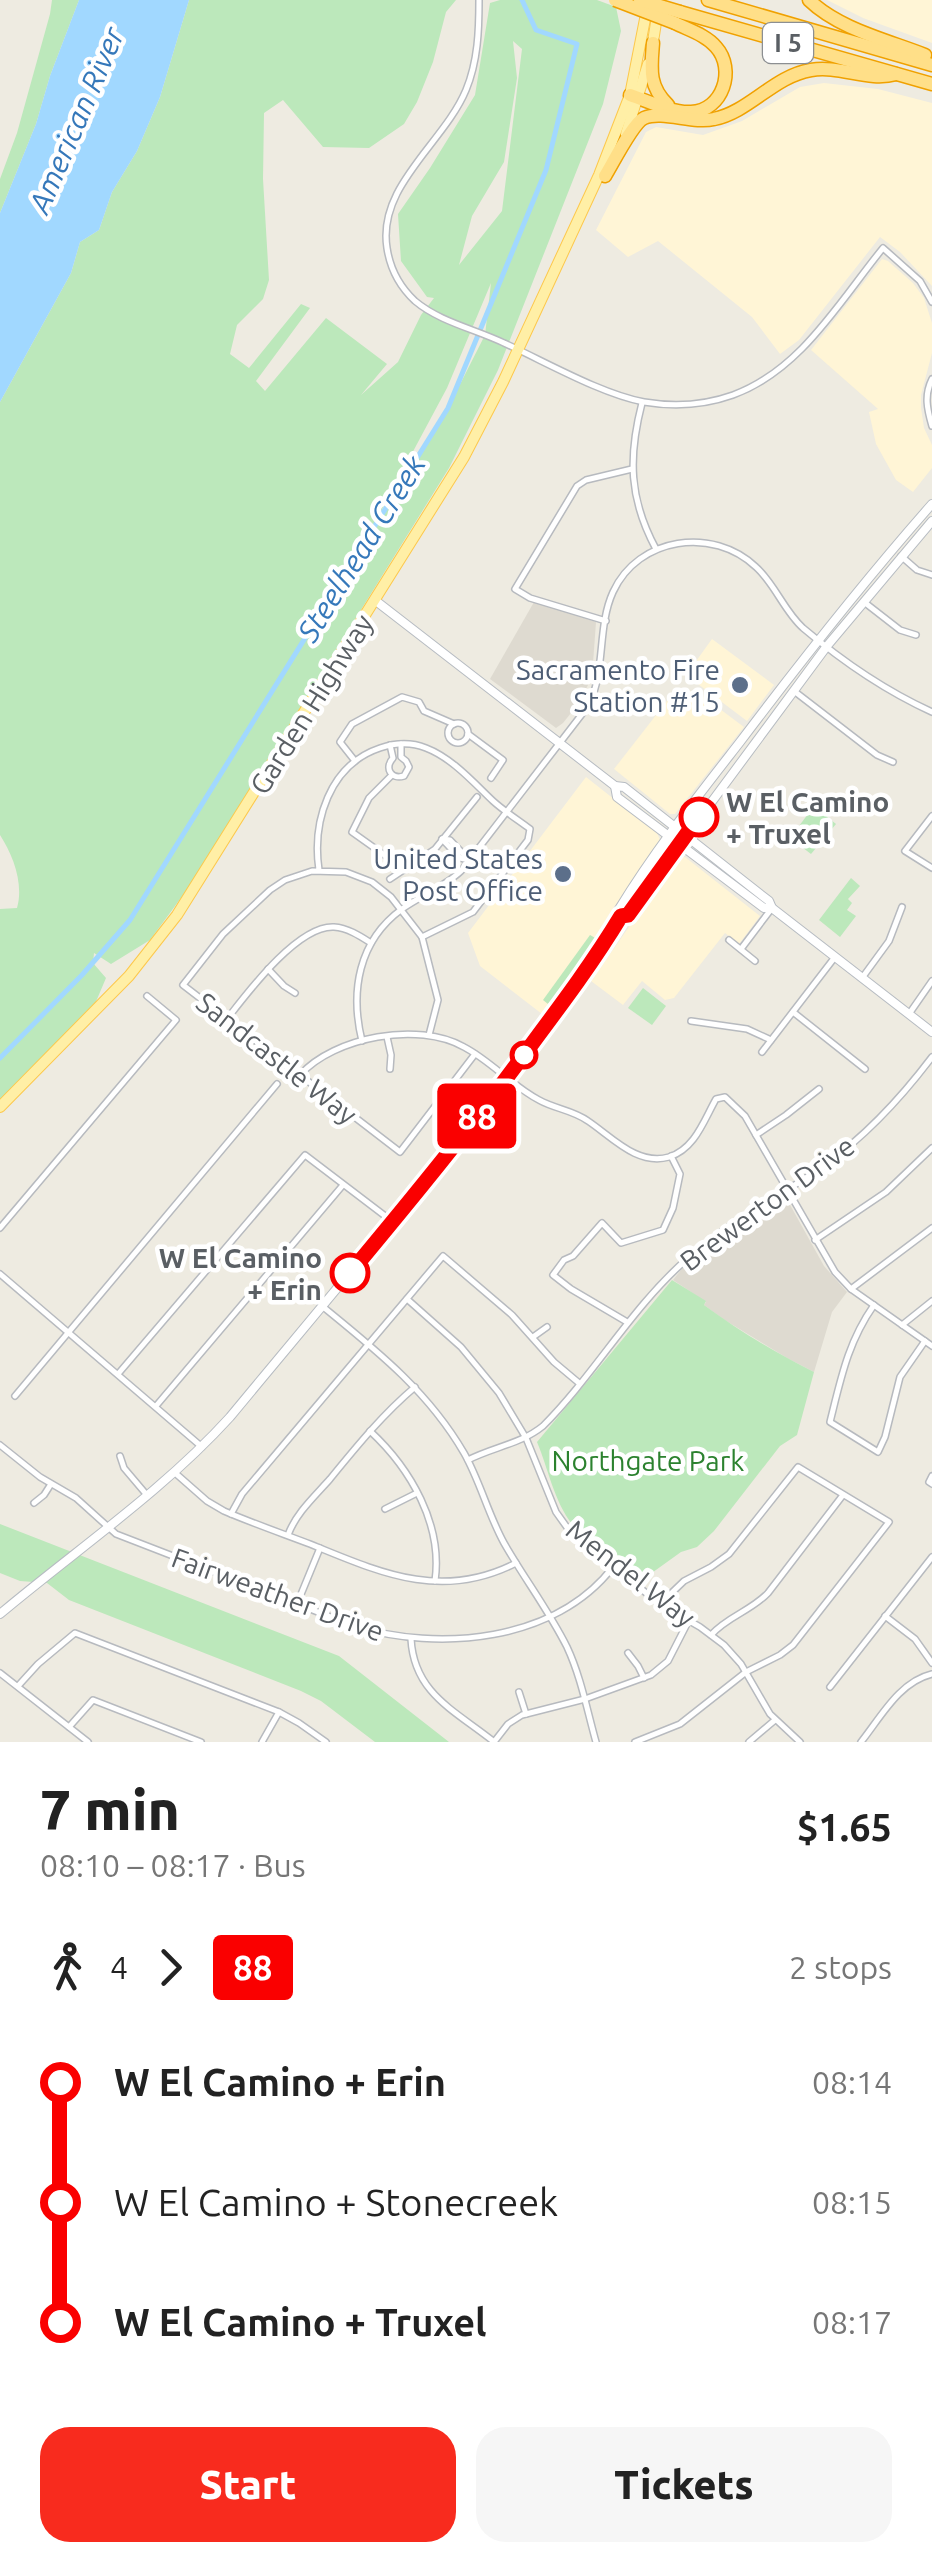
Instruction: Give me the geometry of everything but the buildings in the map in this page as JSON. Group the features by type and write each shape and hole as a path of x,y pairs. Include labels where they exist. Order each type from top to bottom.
{"highway":[{"path":"605,176 636,124 650,116 693,112 710,106 721,93 726,73 714,43 678,18 615,0"},
{"name":"I 5","path":"640,0 678,18 932,84"},
{"name":"I 5","path":"708,0 932,62"},
{"path":"809,0 841,22 932,62"},
{"path":"654,42 653,84 672,113"},
{"path":"633,100 691,121 716,119 788,77 813,70 882,78 896,74"}],"main road":[{"name":"Garden Highway","path":"560,258 623,141 649,0"},
{"name":"Garden Highway","path":"0,1108 120,985 170,925 470,446 633,100 654,42 660,0"},
{"path":"2,1610 202,1447 393,1222 586,971 621,916 620,909 642,873 668,837 818,639 932,504"},
{"path":"621,916 628,915 827,646 932,521"},
{"path":"376,601 615,786 624,787 932,1032"},
{"path":"615,786 617,796 668,837 764,908 770,905"}],"street":[{"path":"479,0 475,60 467,89 450,121 396,194 387,220 390,263 403,288 419,304 613,393 671,405 706,402 734,394 776,372 805,346 883,248 920,281 932,302"},
{"path":"932,379 926,399 932,426"},
{"path":"642,401 632,469 641,516 656,549"},
{"path":"606,621 530,598 515,589 574,488 586,480 632,469"},
{"path":"362,1042 356,992 362,961 371,942 402,910 453,878 590,705 601,666 612,594 619,581 656,549 702,542 738,554 761,572 798,622 818,639 879,684 932,712"},
{"path":"901,556 917,570 932,575"},
{"path":"864,602 900,630 916,635"},
{"path":"794,691 878,755 893,762"},
{"path":"355,762 340,742 352,724 402,698 419,702 424,711 461,724 468,734 503,760 491,778"},
{"path":"454,724 448,737 454,742 460,743 468,734"},
{"path":"392,776 401,777 408,770 400,744"},
{"path":"390,745 393,758 388,769 392,776"},
{"path":"422,937 473,912 528,840 530,829 437,753 421,746 390,745 370,752 337,780 317,833 319,870 337,870 364,878 388,894 422,937 438,1000 429,1035"},
{"path":"392,776 369,798 352,832 404,869"},
{"path":"390,878 435,849 477,798"},
{"path":"932,816 905,851 932,868"},
{"path":"442,839 460,858 469,860"},
{"name":"Sandcastle Way","path":"319,870 294,876 270,890 223,934 183,985 400,1152 475,1054"},
{"path":"741,950 770,905"},
{"path":"862,978 889,941 902,907"},
{"path":"226,1019 268,970 317,929 344,929 371,942"},
{"path":"729,940 754,961"},
{"path":"762,1052 835,957"},
{"path":"268,970 296,994"},
{"path":"909,1014 932,981"},
{"path":"0,1228 176,1020 146,996"},
{"path":"793,1012 865,1069"},
{"path":"691,1021 747,1029 771,1040"},
{"path":"300,1075 328,1052 405,1034 429,1035 457,1043 542,1102 584,1118 638,1155 654,1158 671,1156 691,1142 721,1096 740,1110 756,1134 834,1272 932,1346"},
{"path":"386,1038 390,1069"},
{"name":"Brewerton Drive","path":"468,1460 526,1438 548,1420 664,1280 702,1246 825,1165 872,1126 932,1057"},
{"path":"14,1396 277,1084"},
{"path":"756,1134 819,1089"},
{"path":"815,1240 886,1192 932,1148"},
{"path":"118,1374 305,1156 393,1222"},
{"path":"627,1322 552,1276 602,1223 621,1243 663,1230 674,1208 680,1174 671,1156"},
{"path":"156,1406 343,1185"},
{"path":"852,1288 932,1228"},
{"path":"231,1514 242,1494 443,1256 512,1315 554,1362 579,1383"},
{"path":"0,1274 202,1447"},
{"name":"Mendel Way","path":"407,1299 447,1333 499,1393 526,1438 560,1519 571,1533 660,1604 730,1651 775,1720 800,1742"},
{"path":"902,1325 932,1301"},
{"path":"874,1305 849,1348 830,1422 878,1452 900,1378 924,1341"},
{"path":"322,1306 416,1387 443,1420 468,1460 500,1536 567,1648 596,1742"},
{"path":"533,1338 547,1327"},
{"path":"288,1535 299,1515 370,1431 416,1387"},
{"path":"370,1431 396,1459 417,1493 435,1539 435,1582"},
{"name":"Fairweather Drive","path":"0,1445 86,1506 116,1534 354,1626 411,1639 477,1638 512,1630 549,1615 591,1590 614,1567"},
{"path":"120,1456 124,1468 146,1494"},
{"path":"635,1742 680,1724 746,1672 793,1645 889,1522 798,1467 729,1554 684,1581 660,1604"},
{"path":"174,1472 207,1501 231,1514 386,1574 435,1582 475,1579 517,1563"},
{"path":"932,1476 932,1484"},
{"path":"34,1503 51,1484"},
{"path":"384,1509 417,1493"},
{"path":"711,1635 728,1618 762,1599 843,1494"},
{"path":"297,1604 320,1548"},
{"path":"830,1687 932,1557"},
{"path":"925,1565 932,1570"},
{"path":"886,1616 915,1639 932,1663"},
{"path":"411,1639 415,1666 428,1690 494,1742 508,1724 526,1714 585,1699 657,1671 668,1661 689,1620"},
{"path":"18,1686 75,1632 278,1712 326,1742"},
{"path":"628,1653 644,1678"},
{"path":"0,1672 88,1742"},
{"path":"861,1742 901,1690 932,1674"},
{"path":"520,1692 526,1714"},
{"path":"69,1727 93,1700 202,1742"},
{"path":"262,1742 278,1712"},
{"path":"749,1742 775,1720"}],"shaded area":[{"path":"827,0 932,0 932,43 863,18"},
{"path":"824,83 878,89 932,103 932,286 880,237 799,340 780,354 752,317 658,241 628,257 596,230 646,132 656,127 703,135 742,121 800,87"},
{"path":"882,259 913,283 924,298 932,323 932,353 921,408 932,445 932,468 913,492 896,480 876,444 869,412 878,409 811,350"},
{"path":"534,602 596,622 592,677 579,703 556,728 490,679"},
{"path":"712,639 774,685 747,721 686,675"},
{"path":"696,691 744,727 675,814 670,814 614,769 674,692"},
{"path":"586,777 657,833 660,840 542,1014 480,966 468,933"},
{"path":"678,857 685,857 760,916 739,944 725,933 674,998 665,1000 642,981 623,1005 591,981"},
{"path":"778,1197 789,1203 824,1266 847,1292 832,1312 814,1372 723,1319 673,1280 714,1239"}],"green space":[{"path":"52,0 79,0 0,213 0,179 17,133"},
{"path":"189,0 456,0 446,12 417,102 404,124 369,148 323,147 283,100 264,113 269,280 263,299 237,325 230,354 249,368 301,304 310,308 256,381 265,391 326,318 387,364 361,395 398,362 434,298 427,297 401,261 398,214 475,95 490,3 597,0 616,7 621,31 603,104 498,370 449,468 189,887 150,940 111,964 94,953 93,963 106,978 89,1018 0,1107 0,909 17,908 19,889 13,861 0,835 0,402 71,273 80,242 99,230 112,192 137,151 160,97","holes":["513,41 522,49 502,211 459,265 472,216 504,162 517,78","491,283 485,335 448,408 357,556 447,388"]},
{"path":"814,806 836,824 811,854 790,838"},
{"path":"851,878 860,886 848,899 852,903 847,910 856,916 840,937 819,920"},
{"path":"590,935 597,939 548,1004 543,1000"},
{"path":"643,988 666,1006 652,1025 628,1008"},
{"name":"Northgate Park","path":"672,1280 706,1301 704,1305 744,1333 814,1372 797,1435 780,1446 697,1547 681,1552 642,1580 572,1524 556,1495 537,1442"},
{"path":"0,1524 339,1656 449,1742 375,1742 321,1701 301,1691 69,1600 47,1583 20,1581 0,1573"}],"water":[{"name":"American River","path":"79,0 189,0 160,97 137,151 112,192 99,230 80,242 71,273 0,402 0,213"}],"waterway":[{"name":"Steelhead Creek","path":"0,1058 130,920 448,408 546,170 577,44 536,30 522,0"}],"bus line":[{"name":"88","path":"350,1273 507,1078 586,971 621,916 628,915 699,817"}],"place":[{"name":"Sacramento Fire Station #15","path":"740,685"},
{"name":"W El Camino + Truxel","path":"699,817"},
{"name":"United States Post Office","path":"563,874"},
{"name":"W El Camino + Erin","path":"350,1273"}]}
